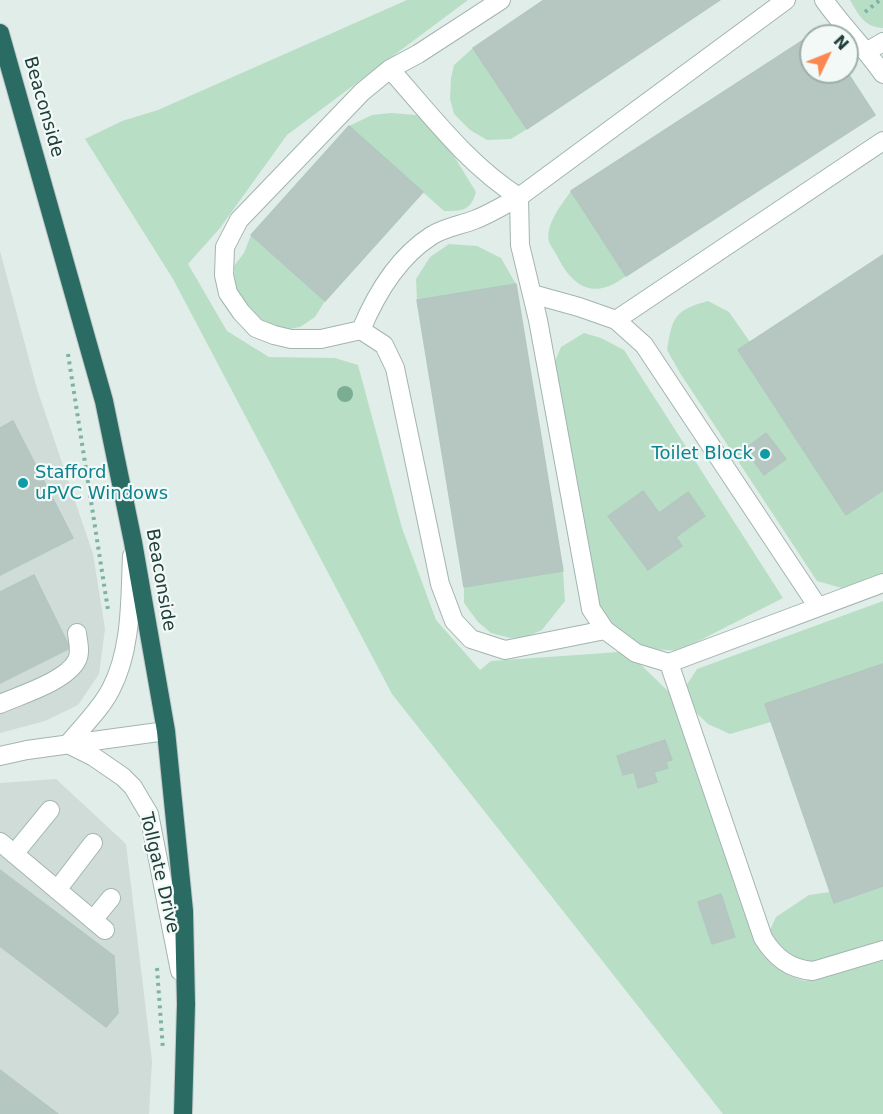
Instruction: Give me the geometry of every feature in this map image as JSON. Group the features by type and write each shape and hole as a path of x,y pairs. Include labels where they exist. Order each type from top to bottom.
{"highway":[{"name":"Beaconside","path":"0,33 104,401 133,542 166,731 184,911 186,1004 183,1114"}],"street":[{"path":"501,0 418,54 390,69 362,92 239,220 225,247 224,275 228,293 256,328 291,339 321,339 361,330 384,345 395,368 440,584 454,621 471,639 506,650 605,630"},
{"path":"361,330 373,303 390,275 411,252 433,234 476,219 519,197 786,0"},
{"path":"824,0 883,74"},
{"path":"867,52 883,42"},
{"path":"390,69 474,162 497,183 519,197"},
{"path":"616,320 883,141"},
{"path":"519,197 520,245 532,294 591,609 605,630 636,653 669,663 883,583"},
{"path":"532,294 579,306 616,320 644,345 696,427 818,607"},
{"path":"68,744 111,689 123,657 128,623 133,542"},
{"path":"0,704 42,686 69,670 77,661 80,650 77,633"},
{"path":"669,663 763,938 771,951 784,963 801,970 813,971 883,950"},
{"path":"0,756 27,750 166,731"},
{"name":"Tollgate Drive","path":"68,744 94,757 123,777 133,787 149,814 186,1004"},
{"path":"14,855 50,810"},
{"path":"0,842 99,925 111,898"},
{"path":"57,890 93,843"}],"path":[{"path":"865,12 880,0"},
{"path":"68,354 110,620"},
{"path":"157,965 163,1053"}],"shaded area":[{"path":"0,251 37,389 93,554 105,629 99,674 78,705 45,721 0,733"},
{"path":"56,779 126,844 152,1061 149,1114 0,1114 0,783"}],"green space":[{"path":"407,0 468,0 287,135 220,228 188,264 227,331 269,357 335,358 358,365 402,528 436,620 480,670 491,661 619,652 638,662 671,694 753,936 764,956 790,976 805,981 883,956 883,1114 723,1114 392,694 173,279 85,139 122,121 158,110"},
{"path":"850,0 883,0 883,28 867,23"},
{"path":"473,48 527,129 511,139 487,140 470,130 454,114 450,99 454,65"},
{"path":"391,113 416,115 436,127 476,192 465,209 444,211 349,126 372,115"},
{"path":"571,191 626,276 615,283 596,289 579,284 565,269 549,242 549,228 552,221"},
{"path":"251,235 325,301 315,317 300,327 280,331 261,325 235,290 234,266 244,253"},
{"path":"449,244 477,246 501,258 516,284 417,300 416,279 430,257"},
{"path":"708,301 729,312 750,342 738,351 846,515 883,490 883,576 845,589 817,581 680,373 667,350 673,322 688,308"},
{"path":"584,333 601,338 624,350 783,598 679,651 637,648 608,625 591,588 555,361 561,347"},
{"path":"563,571 565,601 542,630 526,637 510,638 491,633 478,622 464,603 464,587"},
{"path":"883,601 883,664 766,704 771,722 730,734 708,724 687,704 686,686 697,669"},
{"path":"883,886 883,945 827,964 799,964 773,947 769,932 776,917 809,895 830,892 834,903"}],"building":[{"path":"544,0 720,0 527,129 473,48"},
{"path":"799,43 799,84 855,84 875,115 626,276 571,191"},
{"path":"349,126 423,192 325,301 251,235"},
{"path":"883,255 883,490 846,515 738,350"},
{"path":"516,284 563,571 464,587 417,300"},
{"name":"Stafford uPVC Windows","path":"13,421 73,538 0,575 0,428"},
{"name":"Toilet Block","path":"766,433 786,459 764,475 745,449"},
{"path":"643,491 659,513 688,492 705,516 676,537 682,546 648,570 608,516"},
{"path":"34,575 70,648 0,683 0,592"},
{"path":"883,664 883,886 834,903 765,704"},
{"path":"665,740 672,760 666,762 668,768 654,772 657,782 638,788 634,772 623,775 617,756"},
{"path":"0,870 114,956 118,1013 106,1027 0,946"},
{"path":"721,894 735,937 712,944 698,902"},
{"path":"0,1070 58,1114 0,1114"}],"place":[{"name":"Toilet Block","path":"765,454"},
{"name":"Stafford uPVC Windows","path":"23,483"}]}
